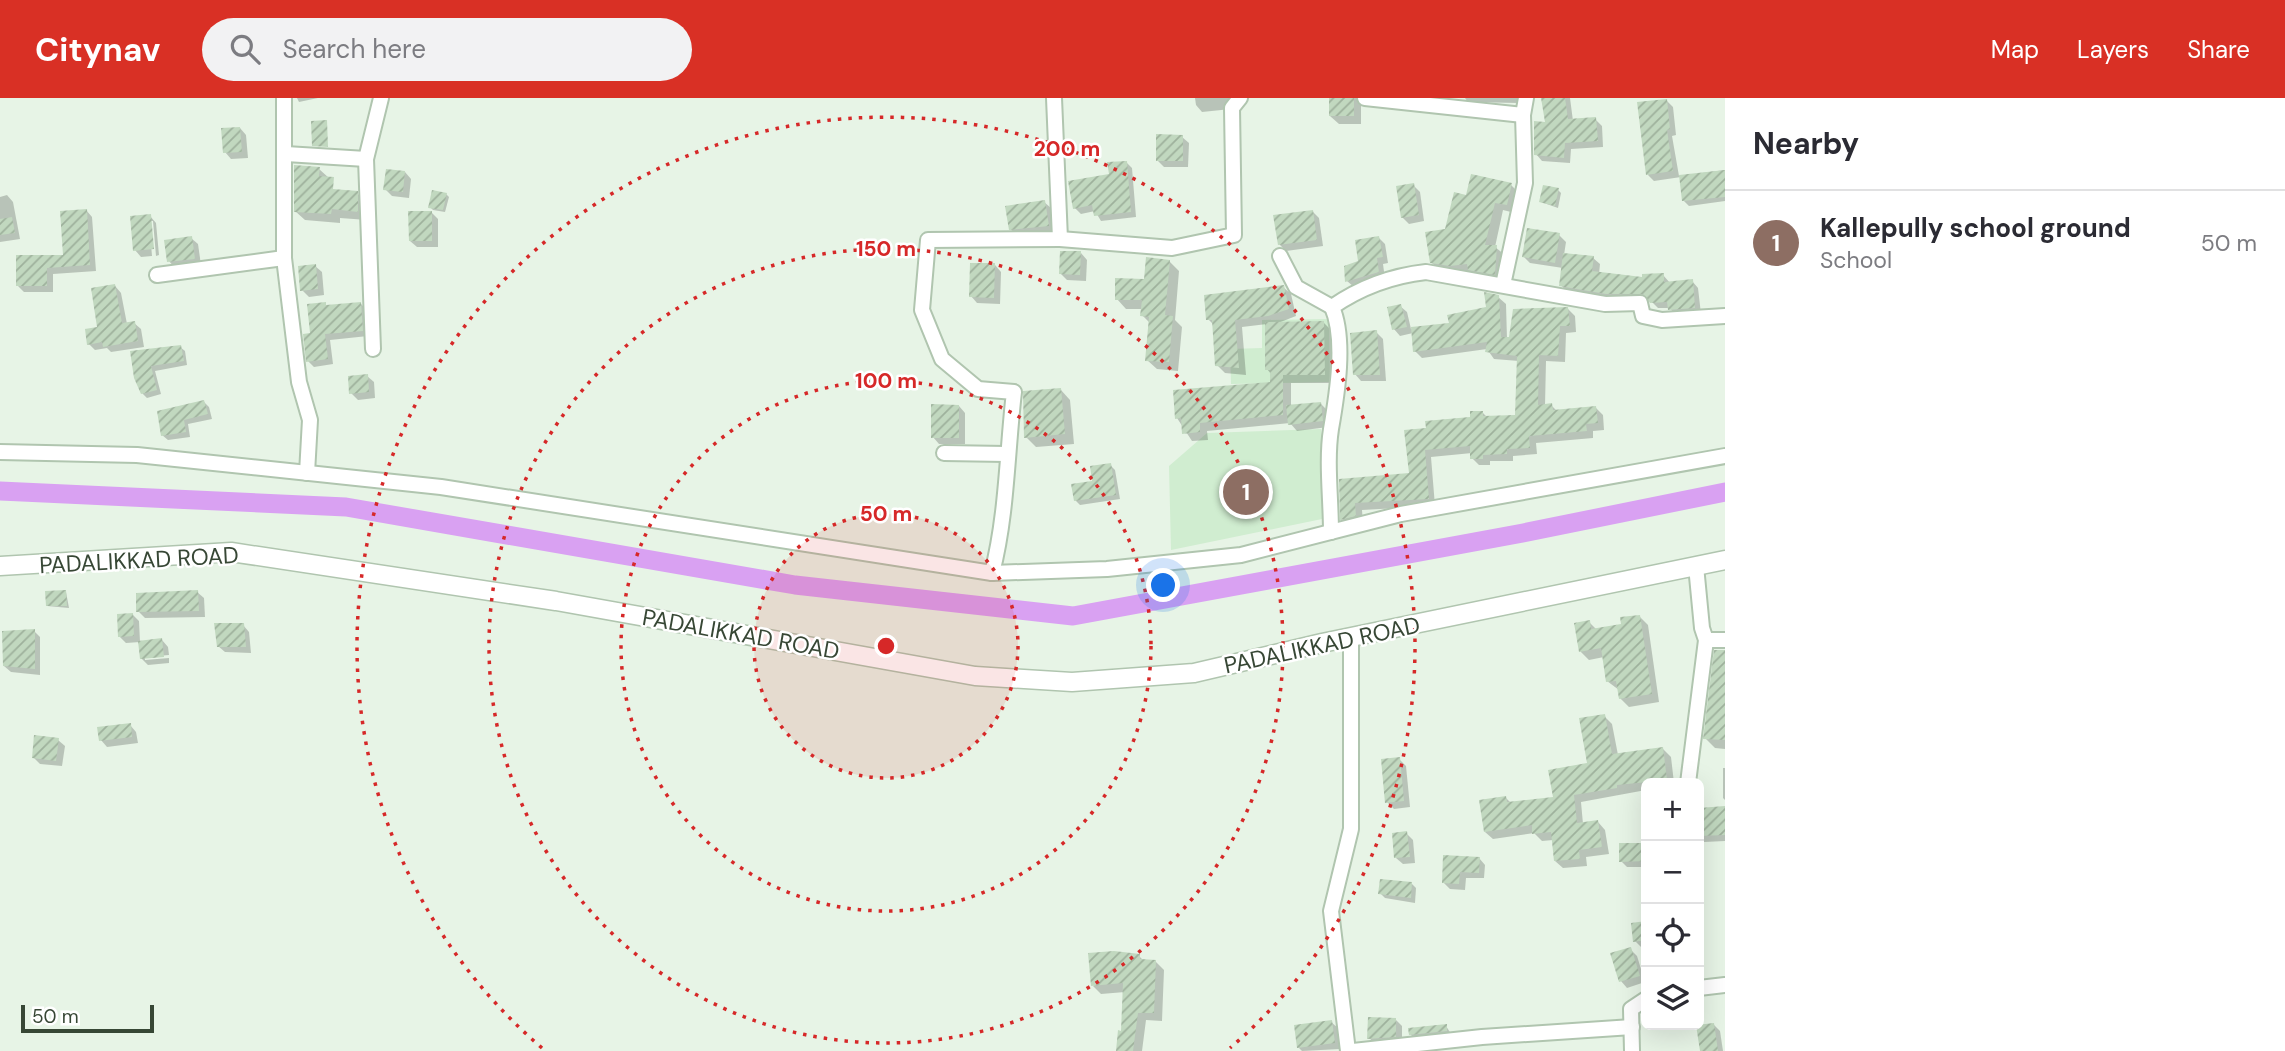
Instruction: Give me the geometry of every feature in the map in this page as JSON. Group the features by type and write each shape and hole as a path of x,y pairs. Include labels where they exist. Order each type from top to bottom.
{"street":[{"path":"284,98 284,258 299,382 310,420 307,473"},
{"path":"373,349 366,159 381,98"},
{"path":"1054,98 1060,239"},
{"path":"992,573 1001,537 1006,454 1014,392 978,389 942,359 922,310 928,240 1060,239 1172,248 1234,235 1232,108 1240,98"},
{"path":"1365,98 1523,115"},
{"path":"1503,285 1525,183 1523,115 1526,98"},
{"path":"286,154 366,159"},
{"path":"1280,256 1296,287 1332,307 1337,319 1338,395 1331,430 1331,532"},
{"path":"157,275 284,258"},
{"path":"1332,307 1368,286 1398,275 1426,272 1605,304 1640,303 1643,316 1662,320 1725,316"},
{"path":"0,452 137,455 441,487 992,573 1107,569 1241,555 1401,514 1725,456"},
{"path":"943,453 1006,454"},
{"name":"PADALIKKAD ROAD","path":"0,566 231,552 556,601 975,676 1072,682 1194,673 1351,637 1725,559"},
{"path":"1689,778 1706,640 1702,628 1696,566"},
{"path":"1351,637 1351,829 1331,911 1350,1051 1482,1037 1632,1027"},
{"path":"1706,640 1725,640"},
{"path":"1704,987 1725,985"},
{"path":"1632,1051 1631,1009 1641,1002"}],"shaded area":[{"path":"1329,319 1330,382 1231,384 1230,349 1262,348 1262,320"},
{"path":"1321,429 1322,519 1171,550 1169,466 1207,433"}],"building":[{"path":"1329,98 1354,98 1354,116 1329,116"},
{"path":"1541,98 1565,98 1568,119 1596,117 1598,141 1565,143 1564,158 1534,155 1534,121 1545,122"},
{"path":"1667,99 1670,129 1667,130 1673,171 1646,175 1637,102"},
{"path":"327,120 328,147 312,146 311,121"},
{"path":"240,127 242,152 223,153 221,128"},
{"path":"1156,134 1183,135 1183,161 1156,161"},
{"path":"1127,161 1131,212 1094,216 1092,205 1073,209 1068,181 1109,174 1107,162"},
{"path":"294,165 320,167 319,176 334,177 333,189 358,191 358,212 332,209 331,214 294,212"},
{"path":"386,169 405,171 403,192 383,190"},
{"path":"1725,170 1725,197 1682,201 1679,175"},
{"path":"1471,174 1512,183 1507,205 1495,203 1485,245 1497,245 1495,275 1468,270 1467,264 1450,266 1430,263 1425,232 1445,229 1454,192 1466,195"},
{"path":"1414,183 1419,215 1401,218 1396,186"},
{"path":"1543,185 1559,188 1555,206 1539,202"},
{"path":"432,190 447,193 443,210 428,208"},
{"path":"1045,200 1049,226 1009,230 1005,206"},
{"path":"87,209 90,265 47,268 47,286 16,286 16,255 63,255 60,211"},
{"path":"1313,210 1317,240 1278,245 1273,215"},
{"path":"408,211 432,211 432,241 409,241"},
{"path":"151,214 154,249 133,251 130,216"},
{"path":"12,217 15,233 0,235 0,219"},
{"path":"1527,228 1560,233 1555,263 1522,257"},
{"path":"192,236 195,259 167,262 164,240"},
{"path":"1379,236 1383,257 1377,258 1379,272 1345,282 1344,266 1358,261 1355,240"},
{"path":"1060,251 1081,251 1080,275 1059,274"},
{"path":"1563,253 1594,256 1592,271 1642,277 1642,274 1664,273 1664,282 1693,279 1695,308 1668,310 1667,302 1650,303 1643,294 1606,294 1559,286"},
{"path":"1146,257 1170,260 1165,315 1173,316 1169,362 1145,361 1149,317 1140,316 1142,300 1115,300 1115,278 1144,279"},
{"path":"970,263 995,263 994,298 969,297"},
{"path":"316,264 318,289 300,291 298,266"},
{"path":"115,284 122,323 135,321 138,341 103,347 102,342 87,345 85,329 97,327 91,288"},
{"path":"1284,285 1289,309 1268,316 1235,320 1239,368 1215,366 1212,320 1206,320 1204,295"},
{"path":"1484,292 1499,295 1501,337 1509,337 1513,309 1568,307 1570,326 1560,326 1558,356 1539,355 1538,405 1552,403 1553,410 1596,406 1598,423 1586,424 1587,431 1529,436 1530,448 1507,449 1507,454 1483,455 1483,459 1470,459 1470,446 1425,450 1429,499 1355,503 1356,516 1340,520 1339,479 1409,473 1404,430 1426,428 1425,421 1470,417 1470,411 1483,411 1483,416 1515,415 1517,356 1485,352 1487,342 1413,352 1411,327 1449,323 1447,315 1486,307"},
{"path":"326,302 326,305 361,302 363,331 325,334 328,359 306,362 303,334 310,333 307,304"},
{"path":"1401,304 1407,327 1392,330 1387,307"},
{"path":"1324,321 1325,375 1283,375 1283,415 1200,423 1200,432 1182,434 1181,418 1175,419 1173,390 1270,382 1270,370 1265,370 1265,322"},
{"path":"1377,330 1380,375 1353,375 1350,333"},
{"path":"181,345 184,361 151,366 157,390 141,394 134,378 130,351"},
{"path":"368,374 369,392 349,394 348,376"},
{"path":"1061,388 1065,434 1024,438 1023,391"},
{"path":"204,400 208,414 184,420 186,432 161,436 157,411"},
{"path":"1321,402 1323,421 1288,425 1286,405"},
{"path":"931,404 959,405 959,438 931,438"},
{"path":"1111,463 1116,495 1074,501 1071,484 1092,481 1090,466"},
{"path":"66,590 67,606 46,606 45,591"},
{"path":"198,590 199,611 136,612 136,593"},
{"path":"133,613 134,636 118,637 117,614"},
{"path":"1640,615 1652,694 1619,699 1616,681 1606,682 1601,648 1579,652 1574,623 1590,620 1591,629 1621,624 1620,617"},
{"path":"214,623 244,623 246,647 217,647"},
{"path":"35,629 35,669 3,666 2,631"},
{"path":"162,638 164,657 140,659 138,641"},
{"path":"1714,650 1725,650 1725,740 1703,739"},
{"path":"1605,714 1612,754 1663,747 1667,778 1641,778 1641,783 1574,795 1577,823 1598,820 1602,847 1579,850 1580,859 1554,861 1551,832 1532,834 1532,825 1484,832 1479,800 1506,796 1507,802 1553,797 1548,770 1587,763 1579,718"},
{"path":"131,723 132,737 99,741 97,727"},
{"path":"34,735 59,738 56,761 32,758"},
{"path":"1400,757 1404,801 1385,803 1381,759"},
{"path":"1725,806 1725,835 1704,836 1704,808"},
{"path":"1407,831 1410,857 1394,858 1392,833"},
{"path":"1619,843 1641,843 1641,861 1619,862"},
{"path":"1443,855 1480,857 1479,873 1460,872 1459,884 1442,883"},
{"path":"1380,879 1412,882 1411,898 1378,894"},
{"path":"1641,922 1641,941 1633,942 1631,923"},
{"path":"1631,947 1640,976 1619,982 1610,953"},
{"path":"1114,951 1140,954 1140,959 1156,960 1154,1013 1138,1013 1133,1051 1116,1051 1118,1030 1121,1031 1123,983 1091,986 1088,953"},
{"path":"1368,1017 1396,1018 1396,1037 1367,1039"},
{"path":"1332,1020 1335,1043 1297,1048 1294,1025"},
{"path":"1714,1023 1718,1051 1700,1051 1697,1030 1704,1030 1704,1024"},
{"path":"1447,1024 1447,1031 1409,1035 1408,1028"}],"waterway":[{"path":"0,491 346,507 795,585 1073,616 1523,533 1725,492"}],"place":[{"name":"Kallepully school ground","path":"1246,492"}]}
